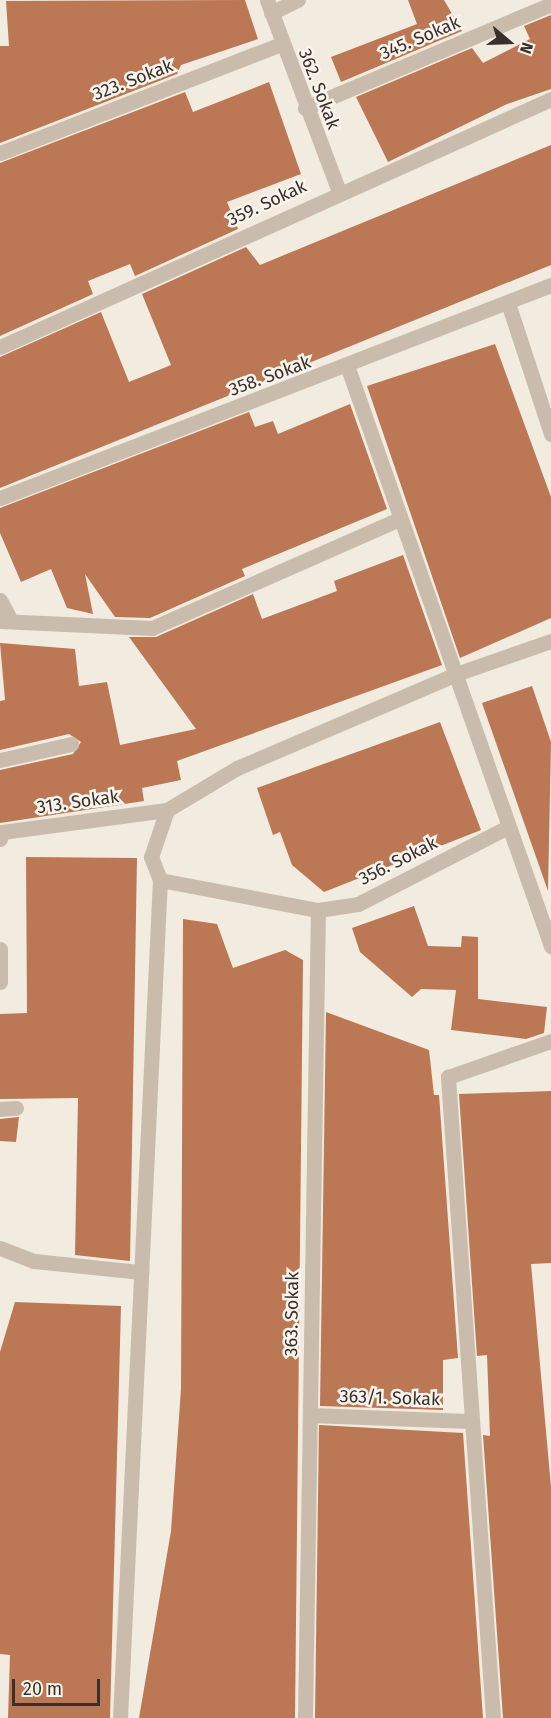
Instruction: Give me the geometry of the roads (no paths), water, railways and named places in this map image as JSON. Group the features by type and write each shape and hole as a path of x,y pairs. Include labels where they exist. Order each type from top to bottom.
{"street":[{"path":"269,6 298,0"},
{"name":"345. Sokak","path":"305,108 551,4"},
{"name":"362. Sokak","path":"269,6 305,108 339,192"},
{"name":"323. Sokak","path":"0,153 281,44"},
{"name":"359. Sokak","path":"0,347 339,192 551,99"},
{"name":"358. Sokak","path":"0,498 348,368 551,285"},
{"path":"508,303 551,434"},
{"path":"348,368 399,519 456,674 507,828 551,946"},
{"path":"0,600 5,620 153,628 399,519"},
{"path":"120,1718 160,880 151,857 167,810 237,768 456,674 551,641"},
{"path":"0,760 71,744"},
{"name":"313. Sokak","path":"0,838 2,832 167,810"},
{"name":"356. Sokak","path":"160,880 318,910 358,904 507,828"},
{"name":"363. Sokak","path":"304,1718 318,910"},
{"path":"0,949 0,982"},
{"path":"493,1718 470,1421 448,1077 551,1041"},
{"path":"0,1109 16,1108"},
{"path":"0,1248 34,1261 141,1272"},
{"name":"363/1. Sokak","path":"310,1415 470,1421"}]}
